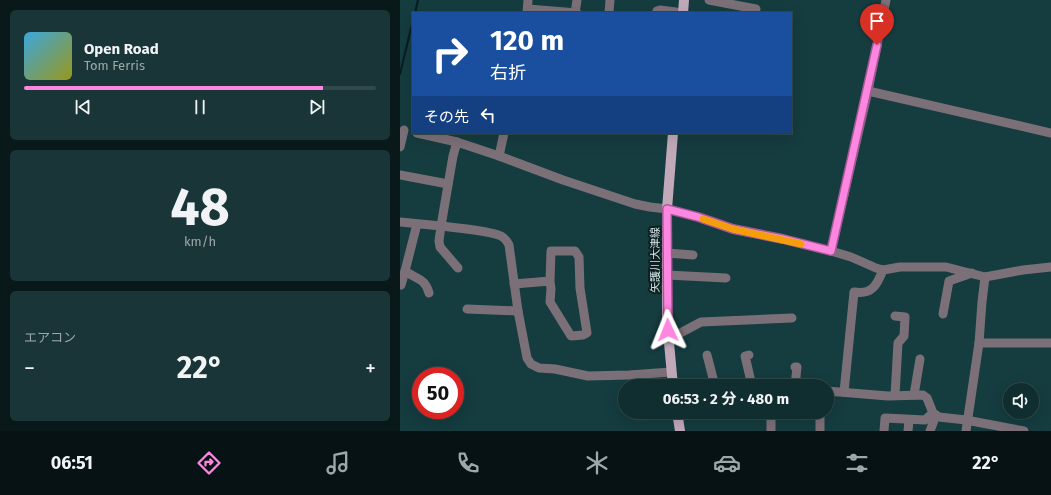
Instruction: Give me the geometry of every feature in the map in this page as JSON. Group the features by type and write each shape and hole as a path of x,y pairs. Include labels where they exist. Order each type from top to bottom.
{"main road":[{"path":"683,12 684,0"},
{"name":"矢護川大津線","path":"672,379 667,321 667,209 673,134"},
{"path":"678,419 680,431"}],"street":[{"path":"576,12 577,0"},
{"path":"609,12 610,0"},
{"path":"709,0 756,9"},
{"path":"831,251 868,91 886,0"},
{"path":"528,8 566,12"},
{"path":"657,12 660,10 675,12"},
{"path":"868,91 1051,134"},
{"path":"400,147 406,130"},
{"path":"421,134 457,142 635,204 667,209 698,217 733,229 831,251 883,270 900,267 946,267 985,277 1023,270 1051,267"},
{"path":"499,156 504,134"},
{"path":"457,142 453,156 439,241 440,247 458,268"},
{"path":"400,175 448,184"},
{"path":"400,222 490,233 500,236 506,240 510,245 518,311 527,358 531,364 539,368 555,369 588,376 671,372"},
{"path":"401,285 417,224"},
{"path":"551,251 575,251 579,257 580,288 587,333 583,335 571,336 550,302 550,281 551,251"},
{"path":"667,252 693,254"},
{"path":"844,392 854,292 863,293 874,288 883,270"},
{"path":"405,271 413,277 424,281 427,285 429,293"},
{"path":"943,314 948,281 972,273"},
{"path":"667,275 726,278"},
{"path":"966,431 966,420 979,343 985,277"},
{"path":"514,284 550,281"},
{"path":"467,309 518,311"},
{"path":"895,316 905,317 904,336 898,343 895,395"},
{"path":"669,339 701,322 792,318"},
{"path":"979,343 1051,344"},
{"path":"707,355 712,379"},
{"path":"749,356 745,356 750,379"},
{"path":"914,395 920,359"},
{"path":"795,367 797,368 796,379"},
{"path":"834,391 888,396 923,396 927,398 935,414 939,417 966,420 1024,431"},
{"path":"884,431 885,418 925,420 935,414"},
{"path":"930,431 935,414"},
{"path":"770,431 771,419"},
{"path":"820,419 820,431"},
{"path":"908,431 909,420"}],"waterway":[{"path":"415,12 418,0"},
{"path":"400,74 412,24"}],"slow traffic":[{"path":"703,219 733,229 801,244"}],"route":[{"path":"668,330 667,209 698,217 733,229 831,251 868,91 877,45"}]}
